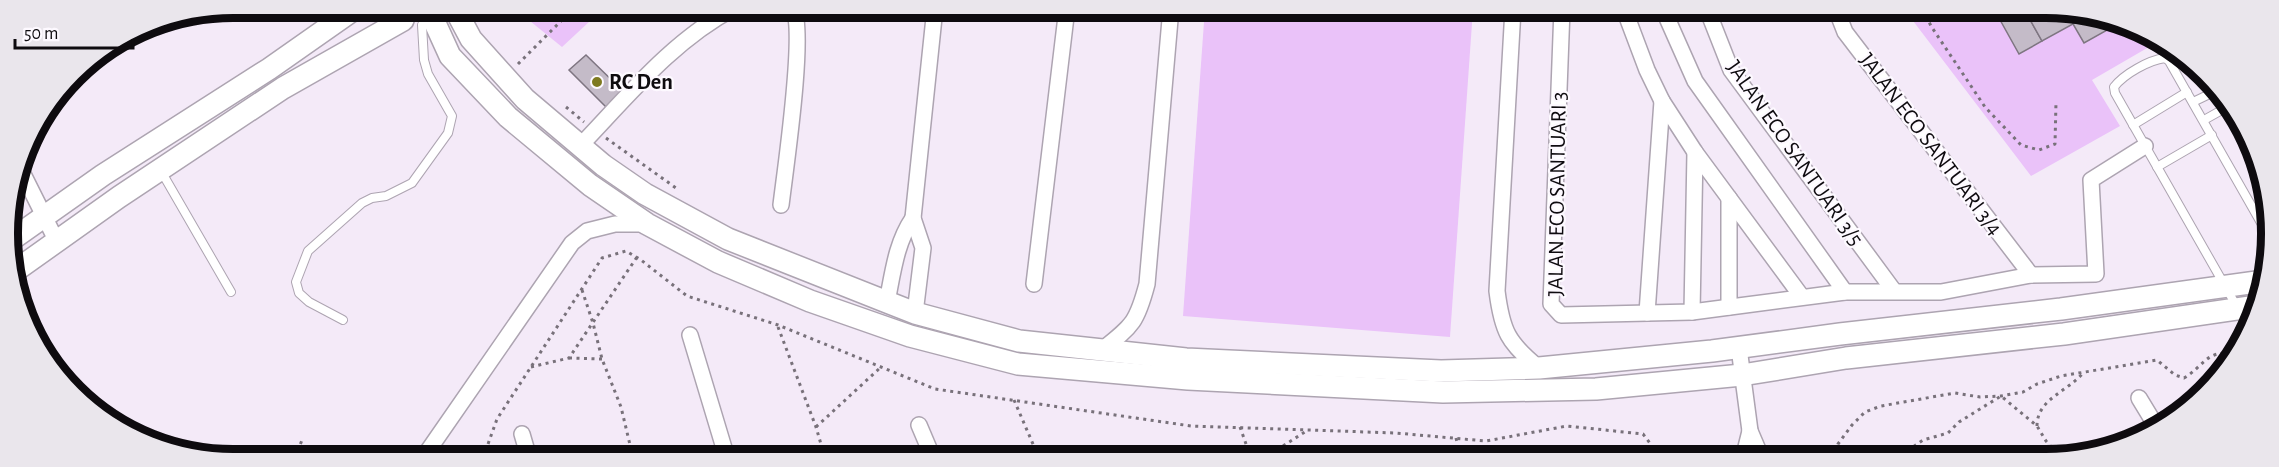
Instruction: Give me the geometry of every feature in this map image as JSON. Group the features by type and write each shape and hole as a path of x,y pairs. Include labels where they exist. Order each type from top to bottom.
{"street":[{"path":"18,235 103,175 269,69 342,18"},
{"path":"21,267 160,169 283,88 413,19 446,18"},
{"path":"460,18 471,39 525,99 603,165 645,194 728,240 915,313 1019,341 1186,359 1429,371 1539,368 1739,348 2061,309 2256,282"},
{"path":"580,146 678,46 716,18"},
{"path":"782,206 798,43 797,18"},
{"path":"915,313 922,248 913,218 934,18"},
{"path":"1035,284 1065,18"},
{"path":"1103,350 1129,328 1139,311 1147,284 1171,18"},
{"path":"1512,18 1497,291 1500,315 1508,338 1521,354 1539,368"},
{"name":"JALAN ECO SANTUARI 3","path":"1562,18 1551,304 1561,315 1692,312 1845,292 1941,292 2031,275 2096,274 2091,180 2145,146"},
{"path":"1627,18 1647,70 1662,101 1695,152 1802,297"},
{"path":"1667,18 1695,81 1845,292"},
{"name":"JALAN ECO SANTUARI 3/5","path":"1711,18 1731,70 1894,291"},
{"name":"JALAN ECO SANTUARI 3/4","path":"1840,18 1845,32 2031,275"},
{"path":"413,19 508,117 590,185 647,224 718,262 810,301 910,336 1018,364 1188,379 1443,393 1596,389 1742,375 1846,358 2064,334 2247,307"},
{"path":"1647,313 1662,101"},
{"path":"1692,312 1695,152"},
{"path":"23,186 44,216 57,240"},
{"path":"1729,198 1729,307"},
{"path":"887,302 897,249 913,218"},
{"path":"429,449 572,243 587,231 615,224 647,224"},
{"path":"690,336 723,449"},
{"path":"1739,348 1750,431 1758,449"},
{"path":"2139,398 2153,420"},
{"path":"919,425 929,449"},
{"path":"1746,449 1750,431"},
{"path":"522,434 526,449"}],"lane":[{"path":"343,320 309,302 299,293 296,282 308,251 362,203 372,198 386,196 412,183 448,133 452,116 428,74 413,19"},
{"path":"2168,56 2157,59 2119,80 2114,87 2115,93 2224,285 2247,307"},
{"path":"2165,58 2204,120 2261,222"},
{"path":"2133,125 2187,93"},
{"path":"2193,102 2210,94"},
{"path":"2204,120 2222,109"},
{"path":"2157,167 2212,135"},
{"path":"160,169 231,292"}],"path":[{"path":"515,67 564,18"},
{"path":"1927,18 1985,107 2021,146 2039,150 2055,144 2056,102"},
{"path":"560,102 595,131 678,190"},
{"path":"569,358 637,257"},
{"path":"582,290 602,359 621,408 631,449"},
{"path":"778,326 822,449"},
{"path":"1837,449 1852,425 1865,412 1881,406 1955,393 1980,397 2001,396 2023,392 2037,384 2061,376 2157,360 2175,375 2184,378 2213,355 2226,352"},
{"path":"531,367 569,358 602,359"},
{"path":"816,427 881,367"},
{"path":"2037,426 2037,416 2043,406 2083,373"},
{"path":"2001,396 2037,426 2053,449"},
{"path":"1910,449 1923,440 1948,433 1959,422 2001,396"},
{"path":"1014,400 1035,449"},
{"path":"1240,427 1248,449"},
{"path":"1279,449 1310,430"},
{"path":"1456,438 1459,449"},
{"path":"298,449 302,440"}],"shaded area":[{"path":"526,18 593,18 562,47"},
{"path":"1204,18 1472,18 1450,337 1183,316"},
{"path":"1911,18 2060,18 2115,29 2151,46 2092,80 2120,126 2031,176"}],"building":[{"path":"1999,18 2029,18 2042,41 2019,54"},
{"path":"2029,18 2071,20 2073,24 2042,41"},
{"path":"2078,21 2111,28 2084,43 2073,24"},
{"name":"RC Den","path":"586,55 626,94 609,110 569,70"}],"place":[{"name":"RC Den","path":"597,82"}]}
